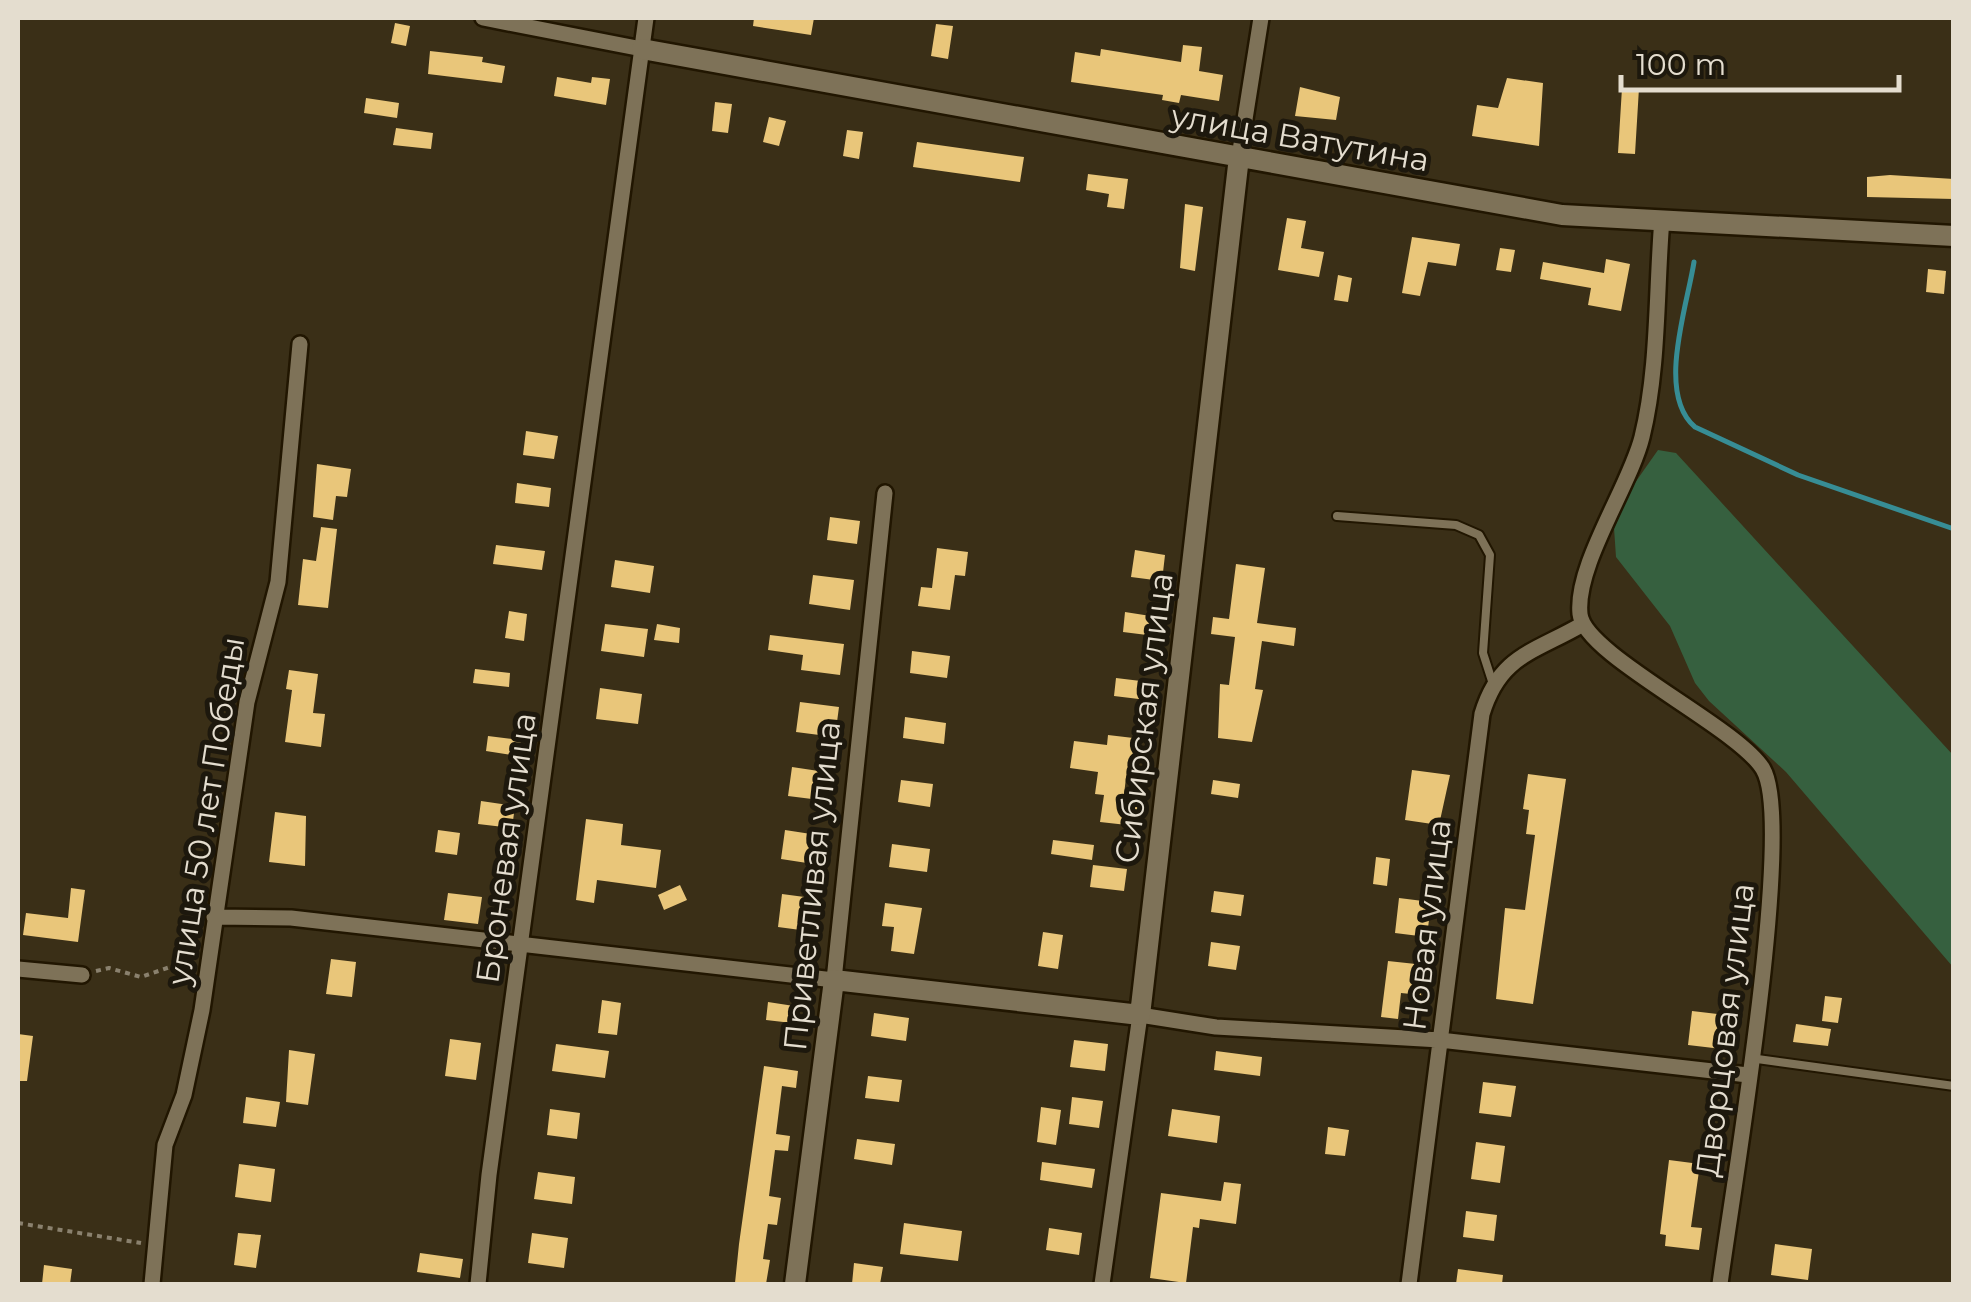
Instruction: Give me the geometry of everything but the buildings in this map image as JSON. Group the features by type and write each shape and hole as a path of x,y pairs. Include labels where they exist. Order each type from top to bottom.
{"street":[{"name":"улица Ватутина","path":"483,18 1546,212 1954,236"},
{"path":"642,49 646,18"},
{"path":"1239,157 1261,18"},
{"name":"Броневая улица","path":"478,1284 642,49"},
{"name":"Сибирская улица","path":"1102,1284 1140,1015 1239,157"},
{"path":"1492,681 1511,662 1583,624 1580,613 1591,563 1642,440 1662,219"},
{"name":"улица 50 лет Победы","path":"152,1284 165,1145 184,1095 247,702 278,582 300,344"},
{"name":"Приветливая улица","path":"795,1284 834,980 885,493"},
{"name":"Дворцовая улица","path":"1583,624 1618,658 1739,744 1761,765 1770,783 1772,878 1720,1284"},
{"name":"Новая улица","path":"1410,1284 1482,714 1492,681"},
{"path":"214,917 290,918 1140,1015 1216,1027 1440,1040 1749,1066"},
{"path":"18,969 82,975"}],"lane":[{"path":"1337,516 1456,525 1479,535 1490,555 1483,653 1492,681"},
{"path":"1749,1066 1954,1086"}],"path":[{"path":"82,975 109,968 141,976 173,966 190,926 214,917"},
{"path":"18,1223 155,1245"}],"green space":[{"path":"1658,450 1676,453 1953,755 1953,967 1786,772 1709,701 1695,683 1670,626 1616,557 1614,528 1632,487"}],"waterway":[{"path":"1694,262 1676,372 1683,412 1695,427 1798,475 1954,529"}]}
